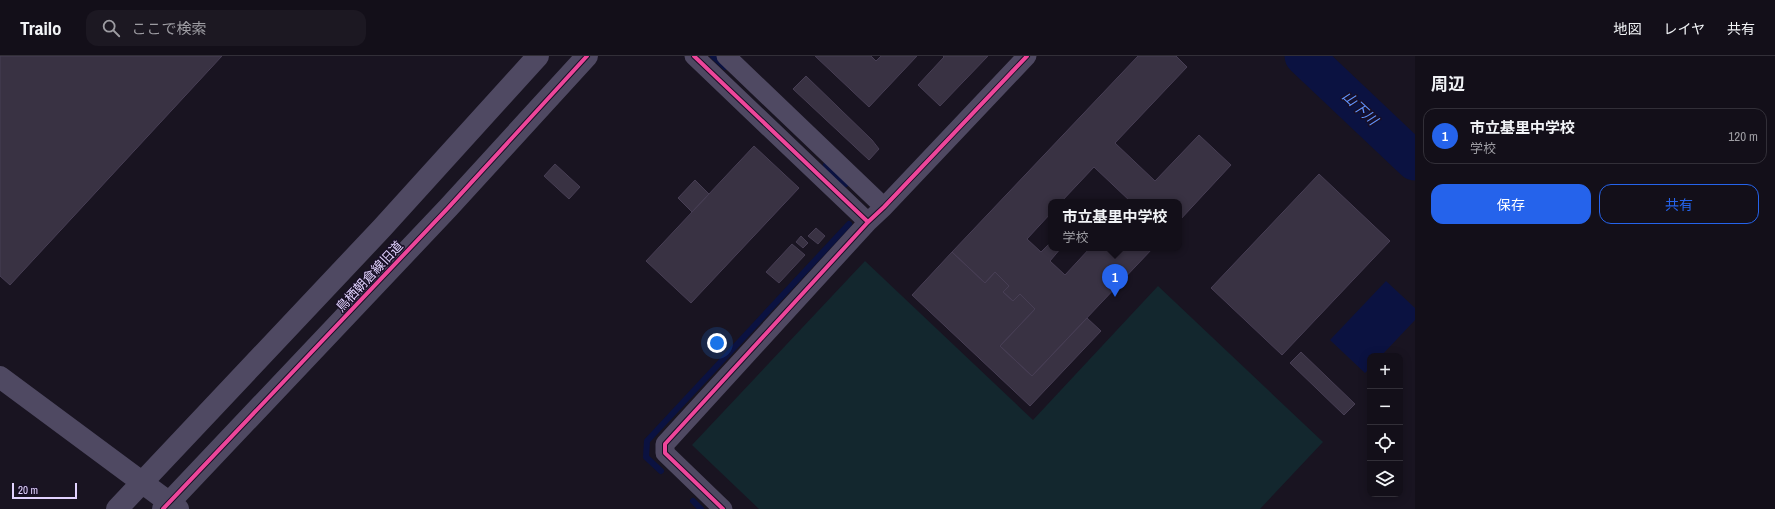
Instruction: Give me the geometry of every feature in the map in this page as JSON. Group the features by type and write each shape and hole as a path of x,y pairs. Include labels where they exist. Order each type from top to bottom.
{"street":[{"name":"鳥栖朝倉線旧道","path":"117,509 382,228 538,56"},
{"name":"鳥栖朝倉線旧道","path":"170,507 587,56"},
{"path":"694,56 868,222"},
{"path":"726,56 884,207"},
{"path":"723,509 665,453 665,444 868,222 1027,56"},
{"path":"0,377 142,483 170,507"}],"shaded area":[{"path":"865,261 1033,420 1158,286 1323,442 1260,509 759,509 692,445"},
{"path":"1386,281 1415,308 1415,320 1384,353 1367,353 1367,371 1365,373 1330,340"}],"building":[{"path":"0,56 222,56 10,285 0,276"},
{"path":"815,56 871,56 876,61 881,56 917,56 869,107"},
{"path":"943,56 988,56 940,106 918,85 944,57"},
{"path":"1138,56 1176,56 1187,67 1115,143 1155,181 1199,135 1231,165 1182,218 1182,199 1128,199 1094,167 1064,199 1048,199 1048,216 1027,239 1041,252 1048,245 1048,251 1058,251 1050,261 1065,275 1087,251 1150,251 1032,376 1000,346 1035,309 1020,294 1013,301 1003,292 1009,286 995,272 985,283 952,252"},
{"path":"806,76 872,140 879,149 869,160 793,89"},
{"path":"754,146 799,188 691,303 646,261"},
{"path":"555,164 580,187 569,199 544,176"},
{"path":"1319,174 1390,241 1282,355 1211,288"},
{"path":"695,180 709,194 692,212 678,198"},
{"path":"816,228 825,236 818,244 808,236"},
{"path":"801,236 808,243 803,248 796,242"},
{"path":"792,244 805,255 779,283 766,272"},
{"path":"952,252 985,283 995,272 1009,286 1003,292 1013,301 1020,294 1035,309 1000,346 1032,376 1087,318 1101,331 1030,406 912,295"},
{"path":"1301,352 1355,404 1344,415 1290,363"}],"waterway":[{"path":"713,56 725,67"},
{"name":"山下川","path":"1304,56 1415,161"},
{"path":"826,165 846,184"},
{"path":"661,471 646,457 647,441 849,224"},
{"path":"693,501 701,509"}],"cycle path":[{"path":"163,509 448,208 587,56"},
{"path":"694,56 868,222"},
{"path":"723,509 665,453 665,444 868,222 1027,56"}],"place":[{"name":"市立基里中学校","path":"1115,297"}]}
